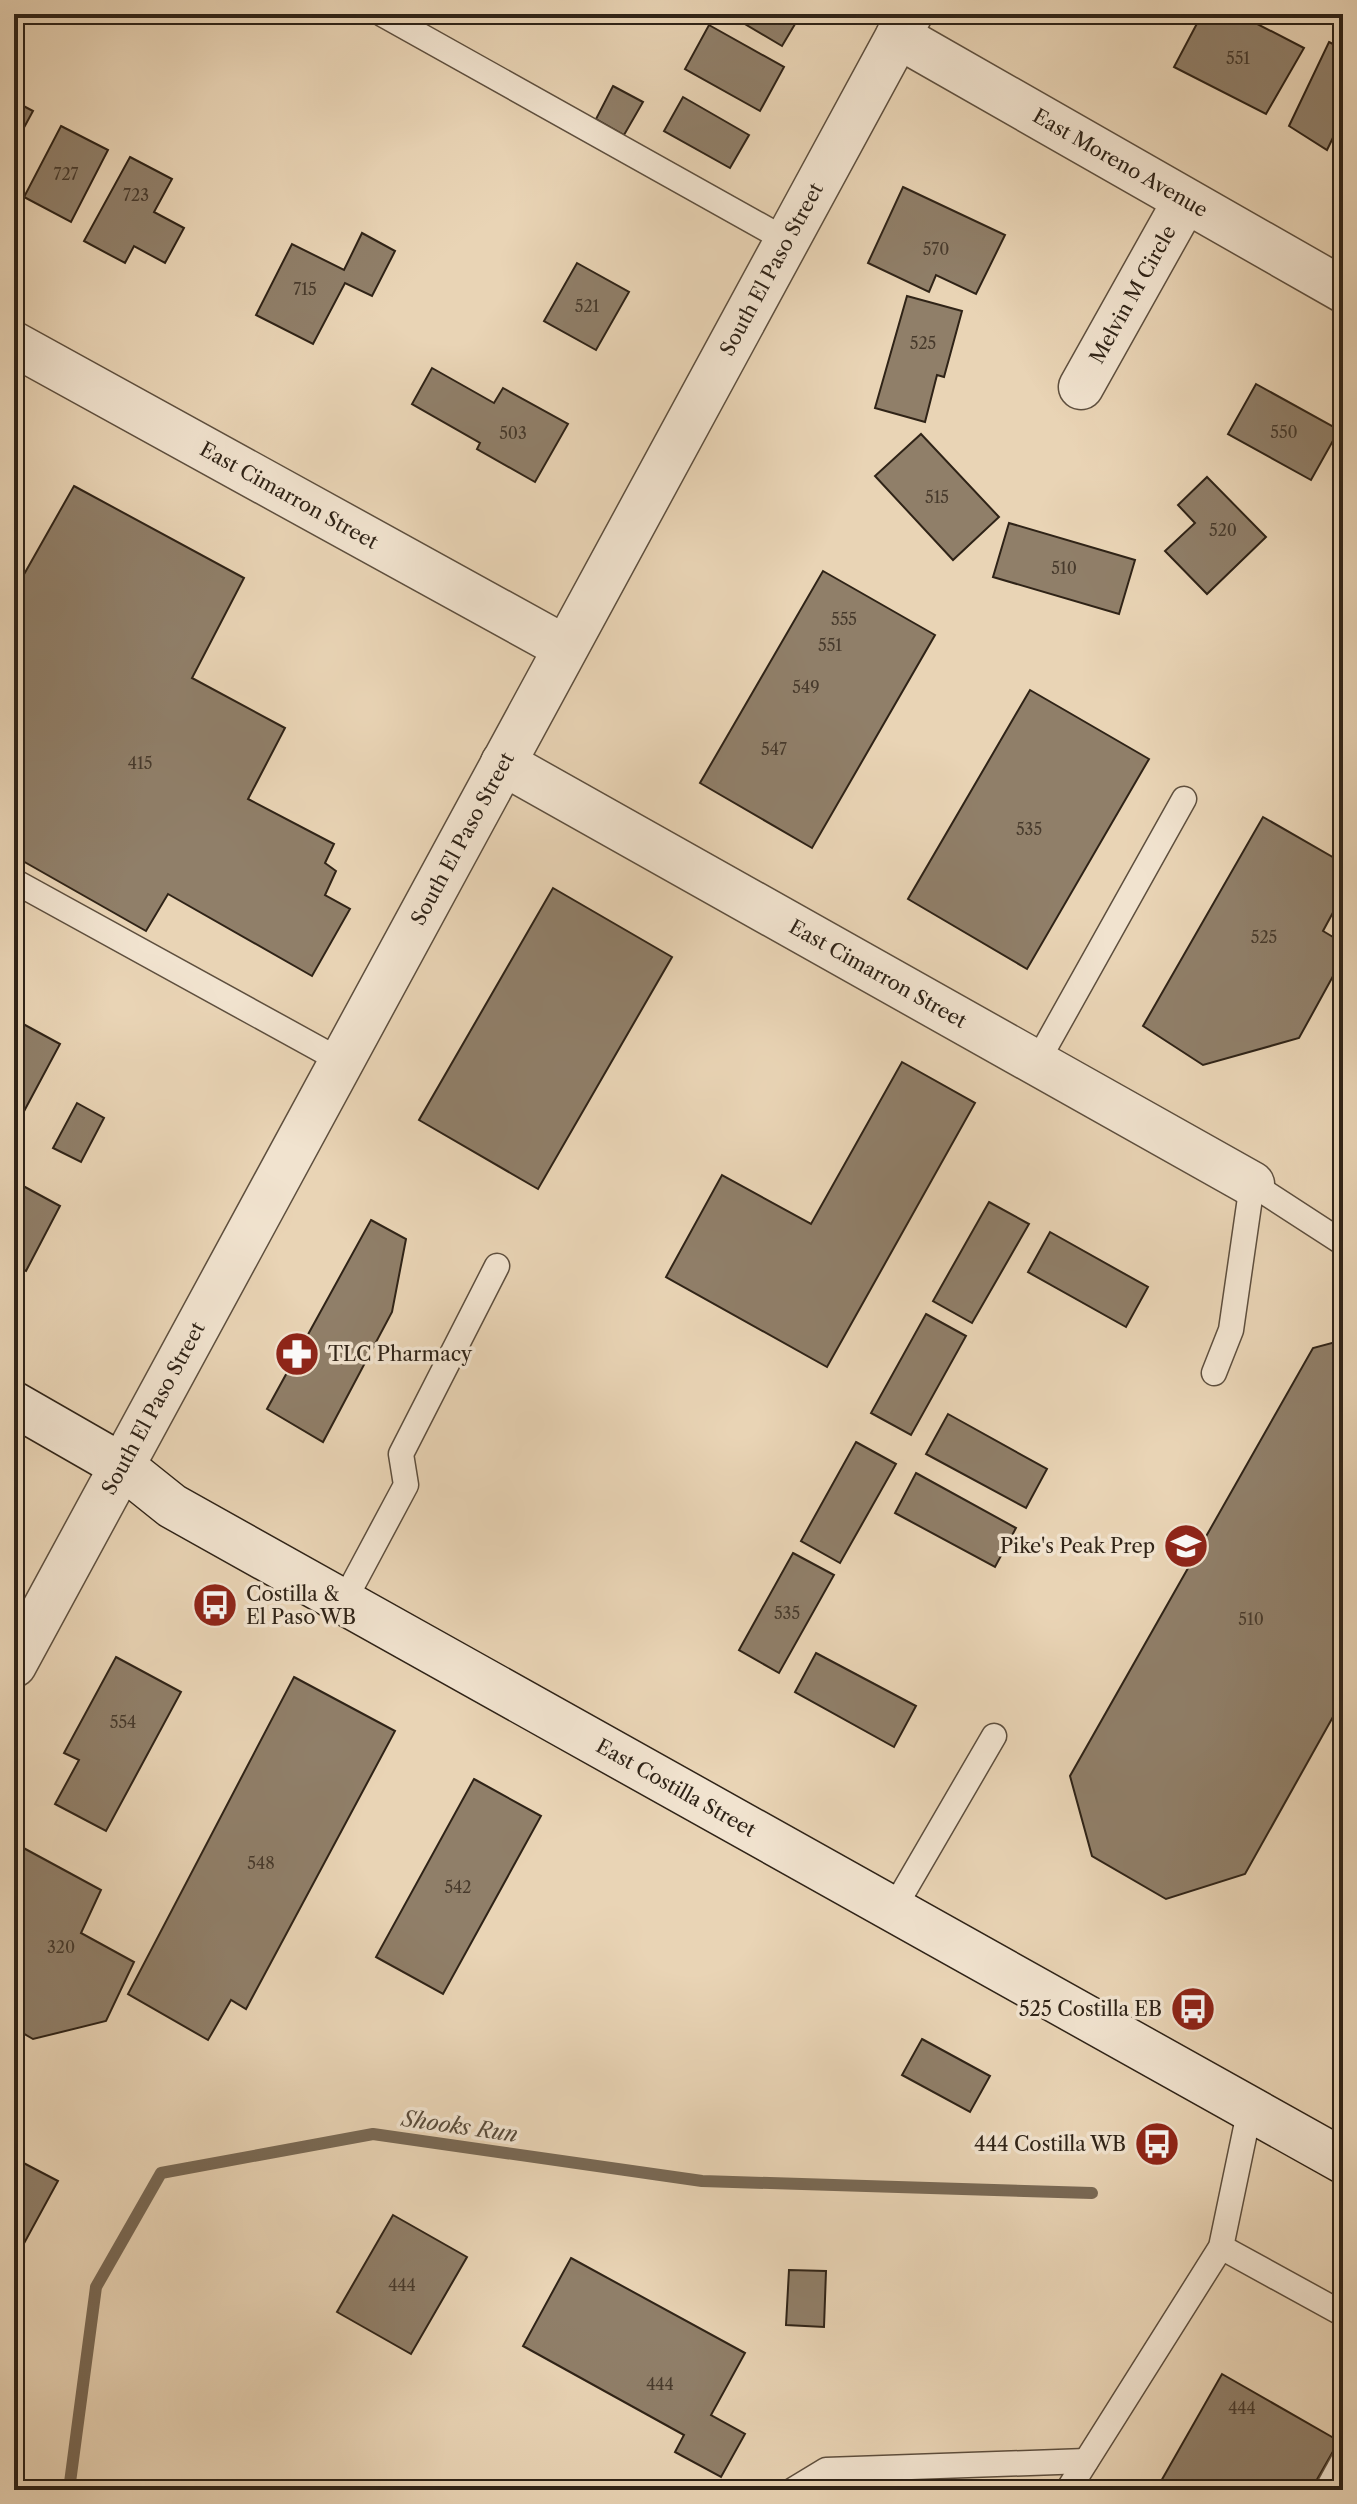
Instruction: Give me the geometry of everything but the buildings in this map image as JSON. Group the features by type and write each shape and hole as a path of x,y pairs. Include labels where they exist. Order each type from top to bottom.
{"street":[{"name":"South El Paso Street","path":"14,1665 904,25"},
{"name":"East Moreno Avenue","path":"904,25 1184,203 1343,290"},
{"name":"Melvin M Circle","path":"1081,387 1184,203"},
{"name":"East Cimarron Street","path":"14,344 564,647"},
{"name":"East Cimarron Street","path":"503,763 1252,1184"},
{"name":"East Costilla Street","path":"14,1404 122,1466 172,1506 1343,2161"}],"lane":[{"path":"382,14 786,240"},
{"path":"1037,1062 1184,799"},
{"path":"14,881 341,1061"},
{"path":"1214,1373 1231,1330 1252,1184 1343,1243"},
{"path":"344,1601 406,1485 401,1454 497,1266"},
{"path":"894,1908 994,1736"},
{"path":"1068,2490 1221,2247 1250,2108"},
{"path":"1221,2247 1343,2314"},
{"path":"793,2490 826,2470 1086,2461"},
{"path":"1327,2490 1343,2461"}],"waterway":[{"name":"Shooks Run","path":"69,2490 96,2287 161,2173 373,2134 702,2181 1092,2193"}],"place":[{"name":"TLC Pharmacy","path":"297,1354"},
{"name":"Pike's Peak Prep","path":"1186,1546"},
{"name":"Costilla & El Paso WB","path":"215,1605"},
{"name":"525 Costilla EB","path":"1193,2009"},
{"name":"444 Costilla WB","path":"1157,2144"}]}
